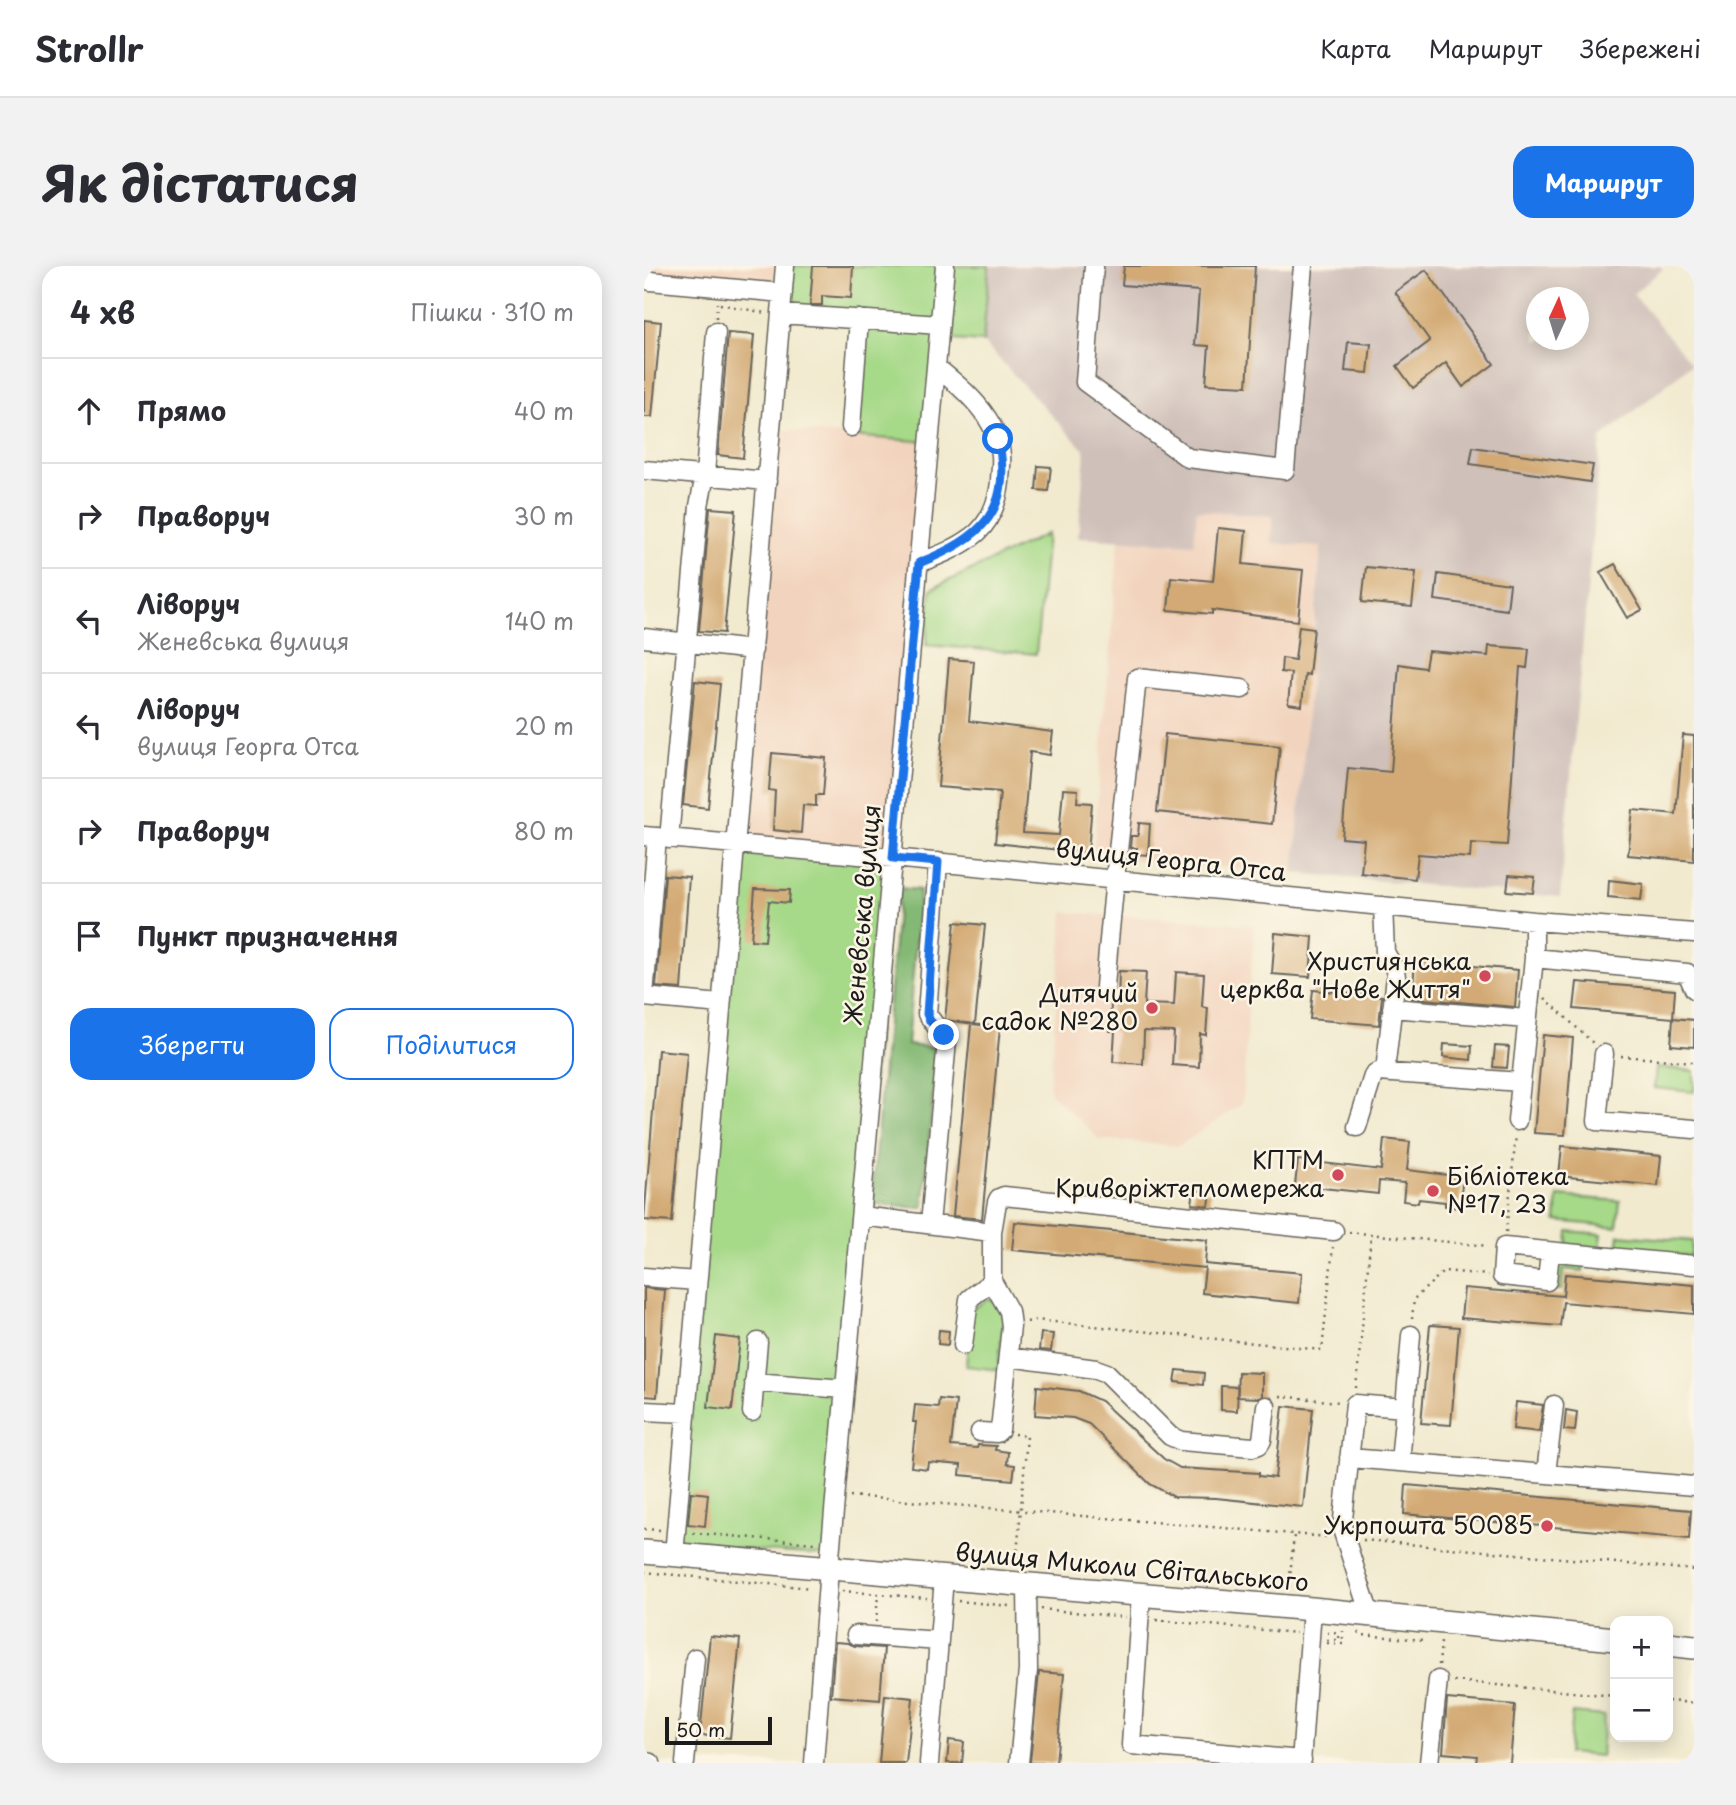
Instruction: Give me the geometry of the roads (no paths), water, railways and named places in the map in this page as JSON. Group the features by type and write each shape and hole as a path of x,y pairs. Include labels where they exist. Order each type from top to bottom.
{"main road":[{"name":"вулиця Миколи Світальського","path":"644,1552 1312,1609 1610,1639"},
{"path":"1673,1645 1694,1647"}],"street":[{"path":"674,1555 785,266"},
{"name":"Женевська вулиця","path":"814,1763 831,1544 945,266"},
{"path":"1094,266 1085,382 1188,458 1285,470 1303,266"},
{"path":"650,281 783,293"},
{"path":"781,314 940,325"},
{"path":"850,428 859,319"},
{"path":"716,332 705,475 699,506 687,643 657,837 644,997 720,1004"},
{"path":"919,563 972,538 983,526 999,494 1002,457 998,439 984,414 966,391 936,367"},
{"path":"644,470 767,481"},
{"path":"644,638 753,650"},
{"path":"1105,987 1113,880 1137,678 1242,689"},
{"name":"вулиця Георга Отса","path":"657,837 1694,933"},
{"path":"930,1224 947,1041 927,1014 938,862"},
{"path":"1383,906 1385,952 1395,970 1385,1072"},
{"path":"1517,1121 1534,958 1534,920"},
{"path":"1534,958 1687,973 1694,989"},
{"path":"1392,1008 1527,1019"},
{"path":"1604,1054 1597,1121 1694,1129"},
{"path":"1357,1127 1373,1076 1378,1072 1521,1082"},
{"path":"980,1432 999,1432 1011,1326 1009,1311 992,1281 992,1231 996,1202 999,1198 1004,1196 1334,1231"},
{"path":"861,1216 992,1231"},
{"path":"1549,1252 1547,1281 1502,1276 1504,1247 1694,1265"},
{"path":"644,1277 697,1281"},
{"path":"963,1345 969,1299 992,1281"},
{"path":"1401,1462 1411,1335"},
{"path":"752,1412 758,1342"},
{"path":"1008,1357 1096,1369 1107,1373 1170,1436 1181,1441 1253,1447 1259,1445 1266,1406"},
{"path":"754,1382 845,1389"},
{"path":"1370,1615 1344,1539 1343,1519 1354,1404 1405,1408"},
{"path":"1546,1474 1554,1405"},
{"path":"644,1411 686,1413"},
{"path":"1349,1458 1694,1486"},
{"path":"929,1763 944,1578"},
{"path":"1020,1763 1028,1670 1021,1584"},
{"path":"1141,1595 1131,1745 1302,1762 1312,1609"},
{"path":"865,1636 939,1641"},
{"path":"685,1763 695,1658"},
{"path":"1429,1763 1438,1680"},
{"path":"644,1762 651,1763"}],"place":[{"name":"Християнська церква \"Нове Життя\"","path":"1485,976"},
{"name":"Дитячий садок №280","path":"1152,1008"},
{"name":"КПТМ Криворіжтепломережа","path":"1338,1175"},
{"name":"Бібліотека №17, 23","path":"1433,1191"},
{"name":"Укрпошта 50085","path":"1547,1526"}]}
